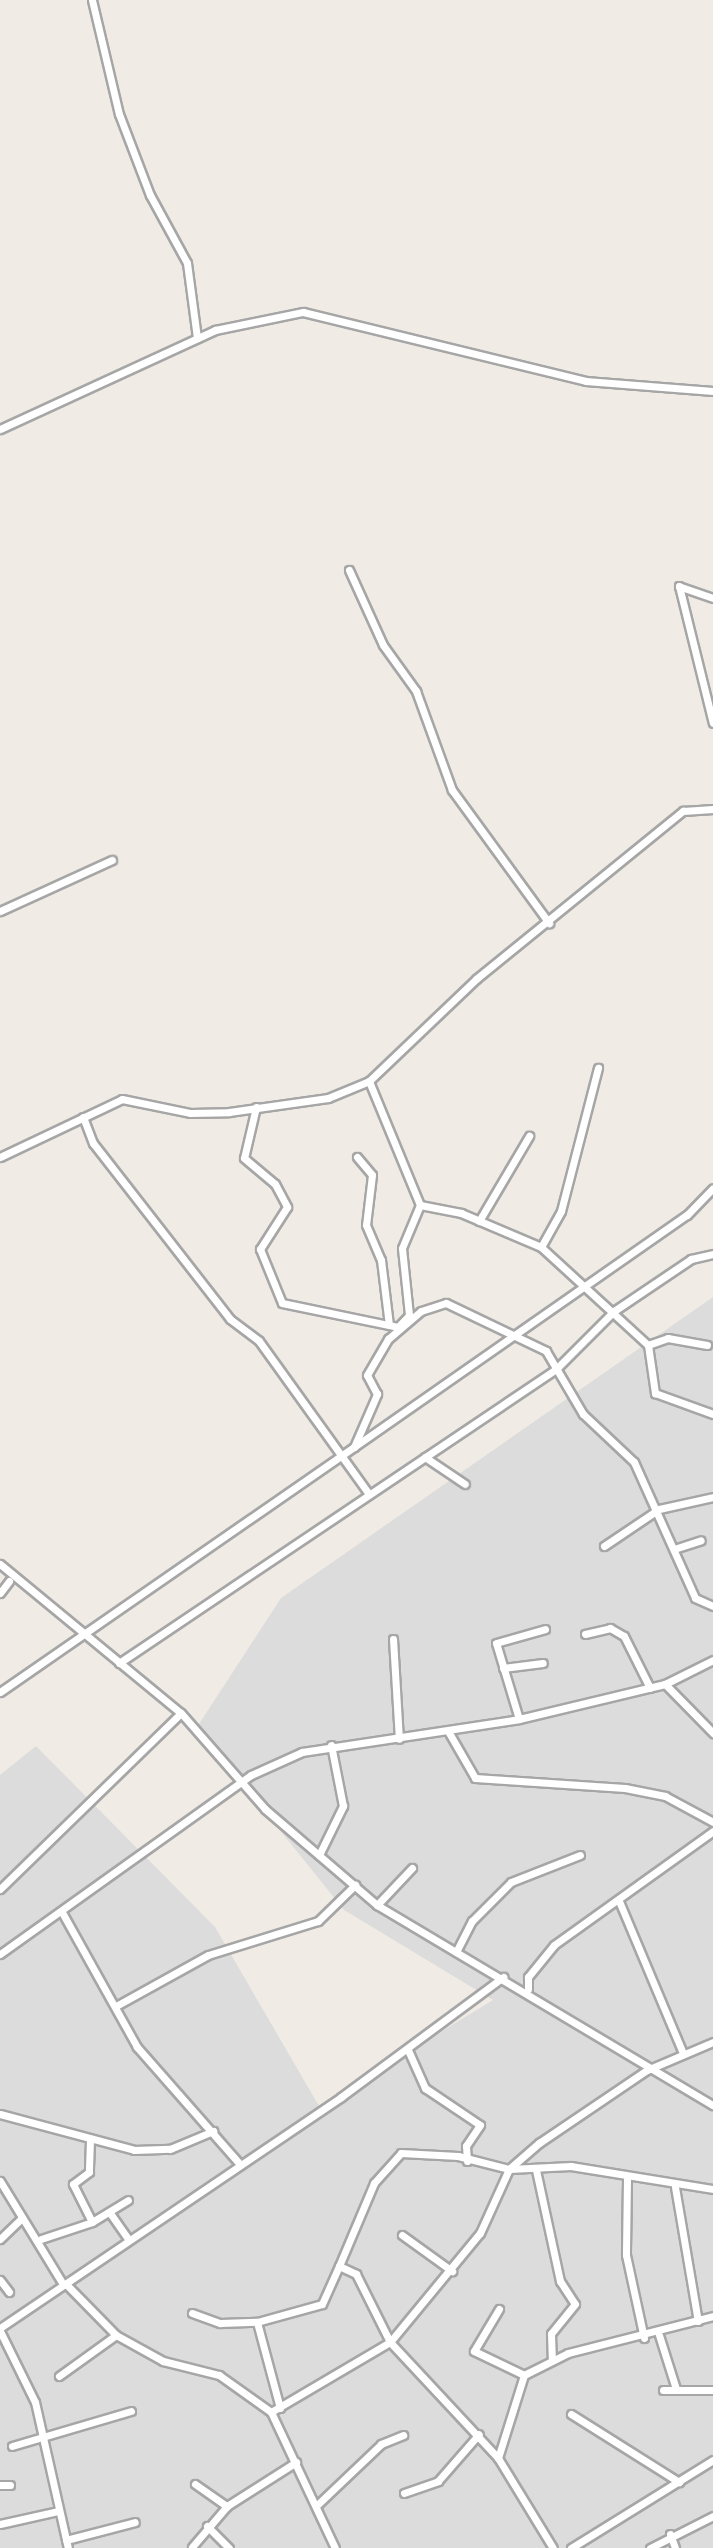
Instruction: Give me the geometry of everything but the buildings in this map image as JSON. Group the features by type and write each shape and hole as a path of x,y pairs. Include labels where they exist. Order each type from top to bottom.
{"street":[{"path":"92,0 119,114 150,195 187,263 197,338"},
{"path":"0,429 197,338 261,317 314,313 586,381 713,391"},
{"path":"349,570 383,645 416,691 452,790 549,923"},
{"path":"713,598 679,586 713,723"},
{"path":"0,1157 122,1099 190,1113 328,1098 369,1081 476,979 549,923 683,811 713,809"},
{"path":"0,911 112,860"},
{"path":"541,1247 561,1211 598,1068"},
{"path":"354,1447 377,1394 367,1375 409,1315 402,1248 420,1205 369,1081"},
{"path":"256,1107 244,1158 275,1184 287,1207 260,1249 272,1287 282,1303 398,1327 446,1303 489,1319 506,1338 535,1343 556,1369 583,1414 634,1462 659,1509 695,1598 713,1606"},
{"path":"83,1117 93,1143 230,1319 259,1341 337,1459 369,1494"},
{"path":"479,1221 529,1136"},
{"path":"357,1157 372,1175 366,1225 381,1260 389,1325"},
{"path":"0,1692 687,1215 713,1188"},
{"path":"420,1205 479,1221 541,1247 579,1289 614,1311 648,1345 655,1393 713,1414"},
{"path":"119,1663 556,1369 614,1311 691,1259 710,1255 713,1266"},
{"path":"648,1345 668,1338 707,1345"},
{"path":"425,1457 465,1484"},
{"path":"604,1546 659,1509 713,1497"},
{"path":"674,1549 701,1540"},
{"path":"2,1567 3,1587 25,1588"},
{"path":"2,1567 81,1635 181,1713 243,1781 319,1855 377,1905 456,1952 528,1989 559,2018 713,2105"},
{"path":"585,1634 610,1628 624,1636 650,1688"},
{"path":"519,1719 495,1650 500,1638 545,1629"},
{"path":"393,1639 399,1739"},
{"path":"0,1954 63,1914 243,1781 280,1759 331,1745 399,1739 519,1719 665,1684 713,1660"},
{"path":"503,1668 543,1663"},
{"path":"665,1684 713,1733"},
{"path":"0,1889 181,1713"},
{"path":"448,1731 475,1778 625,1788 665,1796 713,1822"},
{"path":"319,1855 343,1806 331,1745"},
{"path":"528,1989 528,1977 554,1945 713,1831"},
{"path":"456,1952 481,1910 511,1882 580,1855"},
{"path":"377,1905 412,1868"},
{"path":"116,2006 208,1955 318,1921 355,1885"},
{"path":"619,1901 682,2051"},
{"path":"63,1914 137,2047 238,2162"},
{"path":"135,2522 67,2544 45,2438 2,2332 8,2322 238,2162 408,2050 503,1977"},
{"path":"271,2412 390,2342 452,2271 493,2214 509,2169 647,2070 682,2051 713,2042"},
{"path":"408,2050 425,2088 480,2125 466,2146 467,2161"},
{"path":"0,2114 90,2140 156,2152 213,2131"},
{"path":"90,2140 89,2172 73,2184 92,2222"},
{"path":"192,2313 220,2323 257,2322 322,2304 390,2162 415,2152 509,2169 571,2166 675,2187 713,2189"},
{"path":"536,2170 560,2281 575,2304 551,2334 552,2359"},
{"path":"627,2179 626,2255 644,2338"},
{"path":"0,2181 22,2218 41,2239 64,2282 116,2335 163,2361 219,2375 271,2412 335,2548"},
{"path":"675,2187 698,2321"},
{"path":"41,2239 92,2222 128,2200"},
{"path":"110,2213 128,2239"},
{"path":"0,2239 22,2218"},
{"path":"402,2235 452,2271"},
{"path":"339,2266 356,2274 371,2296 390,2342 479,2434 498,2458 553,2548"},
{"path":"0,2280 9,2292"},
{"path":"499,2309 474,2351 524,2375"},
{"path":"498,2458 524,2375 552,2359 659,2335 713,2316"},
{"path":"257,2322 280,2408"},
{"path":"59,2376 116,2335"},
{"path":"659,2335 676,2389"},
{"path":"663,2390 713,2390"},
{"path":"12,2446 131,2411"},
{"path":"571,2414 679,2482"},
{"path":"404,2493 438,2481 479,2434"},
{"path":"316,2506 381,2444 403,2435"},
{"path":"571,2548 713,2460"},
{"path":"192,2547 227,2506 296,2462"},
{"path":"195,2484 227,2506"},
{"path":"0,2485 10,2485"},
{"path":"0,2524 58,2511"},
{"path":"650,2548 670,2534 713,2516"},
{"path":"207,2526 229,2548"},
{"path":"670,2534 675,2548"}],"shaded area":[{"path":"713,1297 713,2548 0,2548 0,1775 36,1746 215,1927 319,2106 493,2000 344,1910 197,1727 281,1598"}]}
